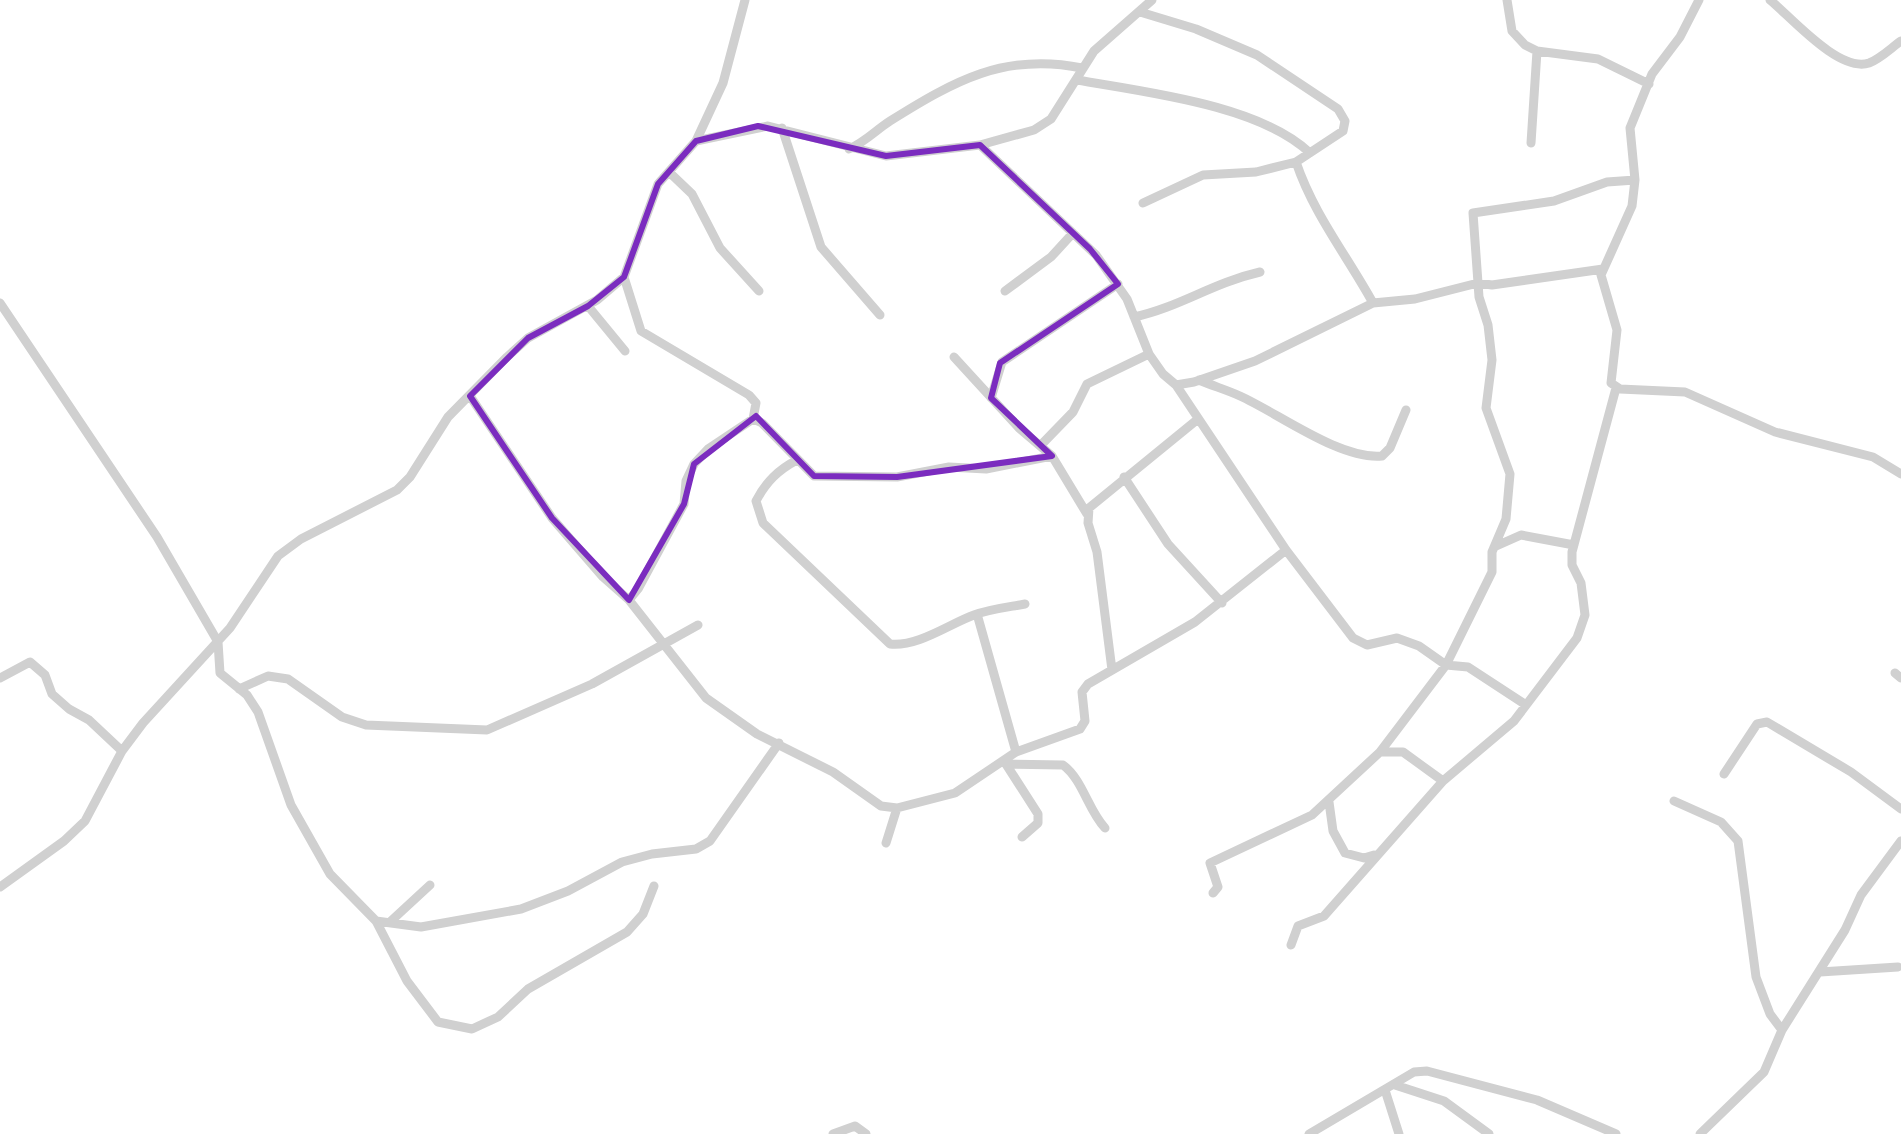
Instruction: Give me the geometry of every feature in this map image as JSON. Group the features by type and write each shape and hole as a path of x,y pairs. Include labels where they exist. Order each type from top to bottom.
{"street":[{"path":"0,887 64,841 85,821 122,751 143,723 218,642 278,556 301,539 397,490 410,477 438,429 528,338 588,306 624,277 646,208 669,172 696,141 723,83 745,0"},
{"path":"696,141 758,126 782,128 849,149 902,156 980,145 1041,126 1065,100 1082,68 1105,40 1152,0"},
{"path":"1507,0 1512,31 1520,42 1537,51 1598,59 1649,84"},
{"path":"1699,0 1649,84 1628,137 1635,180 1627,219 1603,269 1603,285 1617,330 1610,380 1616,388 1685,392 1775,432 1873,457 1901,474"},
{"path":"1770,0 1820,45 1853,62 1870,62 1901,41"},
{"path":"1140,12 1196,29 1257,55 1338,109 1345,121 1343,131 1296,162 1256,172 1203,175 1143,203"},
{"path":"1531,143 1537,51"},
{"path":"849,149 913,107 986,70 1037,61 1082,68"},
{"path":"1077,80 1255,119 1291,136 1310,153"},
{"path":"782,128 821,247 880,315"},
{"path":"980,145 1073,233 1118,284 1149,354 1163,374 1176,385 1286,550 1353,638 1367,645 1397,638 1419,646 1446,665 1468,667 1526,705"},
{"path":"1296,162 1320,221 1346,254 1373,303"},
{"path":"669,172 692,194 720,248 759,291"},
{"path":"1213,893 1218,887 1210,863 1284,830 1329,802 1380,752 1446,665 1492,572 1494,547 1506,519 1510,474 1486,408 1492,360 1478,283 1472,215 1475,211 1554,201 1607,182 1635,180"},
{"path":"1005,291 1051,257 1073,233"},
{"path":"1176,385 1255,361 1373,303 1415,299 1478,283 1492,285 1603,269"},
{"path":"1134,317 1176,304 1214,284 1260,272"},
{"path":"624,277 641,331 749,395 756,403 753,419 694,464 686,481 684,504 629,600"},
{"path":"991,398 1002,362 1118,284"},
{"path":"0,303 121,480 218,642 220,673 239,689 258,712 291,805 330,874 376,921 407,981 438,1022 472,1029 498,1017 528,989 627,932 643,914 654,886"},
{"path":"588,306 625,351"},
{"path":"1042,444 1073,412 1087,384 1149,354"},
{"path":"954,357 1019,428 1042,444 1087,514 1097,552 1112,670"},
{"path":"1199,380 1241,397 1276,418 1344,450 1372,457 1382,456 1390,448 1406,410"},
{"path":"1291,945 1298,926 1324,916 1374,855 1443,781 1514,721 1577,638 1583,624 1581,580 1572,559 1574,545 1616,388"},
{"path":"470,396 552,518 603,577 629,600 719,709 833,772 881,806 897,808 955,793 1016,752 1080,729 1085,721 1083,688 1222,603 1286,550"},
{"path":"753,419 762,423 814,476 897,477 949,467 986,469 1052,456"},
{"path":"1087,514 1089,508 1124,477 1198,419"},
{"path":"797,460 783,468 762,489 756,501 763,523 886,641 898,645 977,614 1025,604"},
{"path":"1124,477 1168,544 1222,603"},
{"path":"1494,547 1521,535 1574,545"},
{"path":"977,614 1016,752"},
{"path":"239,689 268,676 288,679 342,717 366,725 487,730 592,684 698,625"},
{"path":"0,678 30,662 37,665 52,694 69,709 89,720 122,751"},
{"path":"1724,774 1757,724 1767,722 1851,772 1901,809"},
{"path":"376,921 421,927 521,909 568,891 622,862 652,854 696,849 710,841 779,743"},
{"path":"1380,752 1403,752 1443,781"},
{"path":"1005,762 1047,763 1067,768 1105,828"},
{"path":"1005,762 1038,814 1038,823 1022,837"},
{"path":"1674,801 1721,822 1738,841 1756,977 1770,1014 1782,1030"},
{"path":"1329,802 1333,831 1345,853 1364,858 1374,855"},
{"path":"886,843 897,808"},
{"path":"1700,1134 1764,1072 1782,1030 1820,972 1861,895 1901,841"},
{"path":"391,921 430,885"},
{"path":"1820,972 1898,967"},
{"path":"1309,1134 1414,1072 1427,1071 1537,1100 1616,1134"},
{"path":"1389,1088 1401,1085 1422,1096 1444,1101 1489,1134"},
{"path":"1389,1088 1399,1134"},
{"path":"833,1134 855,1126 866,1134"}],"highlighted area":[{"path":"758,126 886,156 980,145 1090,249 1118,284 1000,363 991,398 1052,456 897,477 814,476 756,416 694,464 684,504 629,600 552,518 470,396 528,338 588,306 624,277 658,184 696,141"}]}
